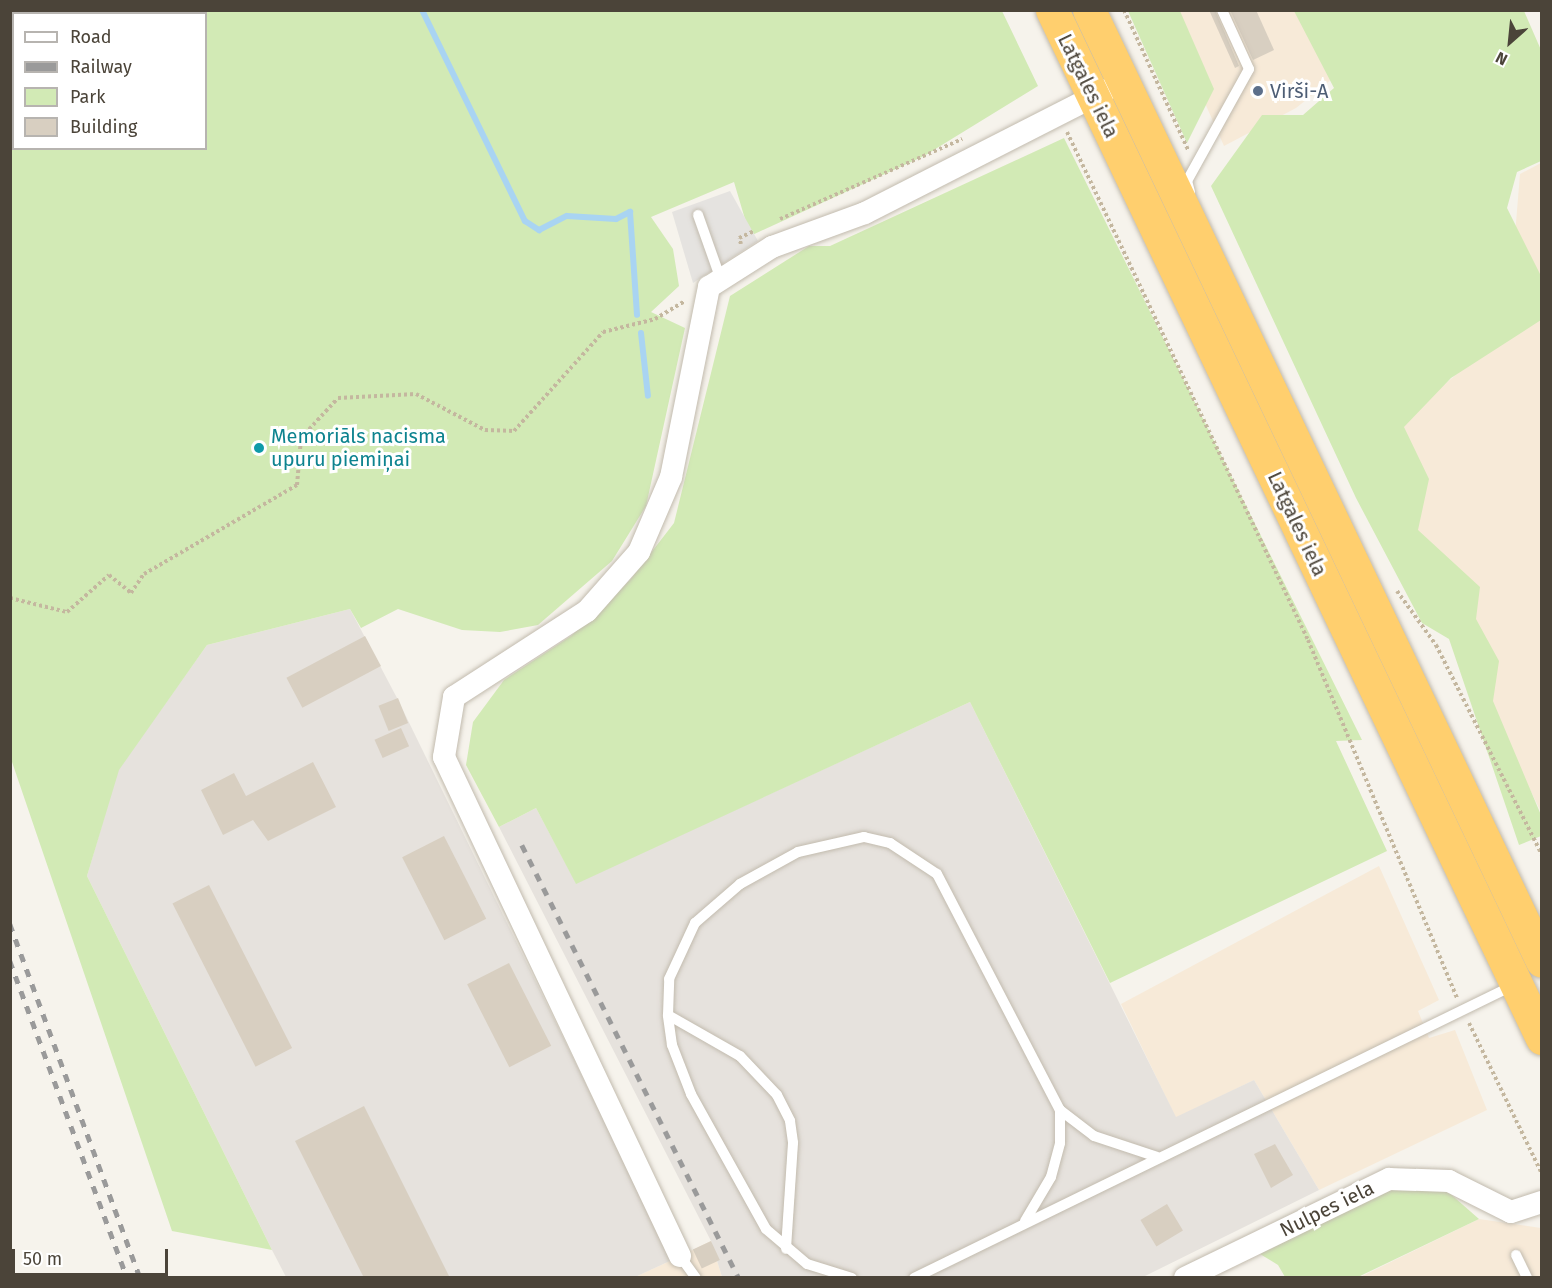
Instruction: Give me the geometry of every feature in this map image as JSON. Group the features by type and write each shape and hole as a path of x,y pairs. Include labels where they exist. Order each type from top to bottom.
{"highway":[{"name":"Latgales iela","path":"1052,10 1529,975 1542,1038"},
{"name":"Latgales iela","path":"1089,10 1542,961"}],"street":[{"path":"680,1256 444,757 454,697 587,610 639,552 671,477 714,282 748,260 865,213 1123,82"},
{"name":"Nulpes iela","path":"1185,1278 1389,1179 1449,1181 1511,1212 1542,1202"}],"lane":[{"name":"Latgales iela","path":"1208,262 1186,181 1249,69 1222,10"},
{"path":"698,215 714,282"},
{"path":"852,1278 807,1264 786,1249 766,1228 691,1094 672,1045 668,1015 669,979 682,945 714,903 798,852 864,837 890,843 937,874 1060,1110 1094,1136 1157,1157"},
{"path":"914,1278 1529,975"},
{"path":"668,1015 740,1056 777,1095 790,1121 793,1143 786,1249"},
{"path":"1022,1224 1051,1177 1060,1143 1060,1110"},
{"path":"680,1256 696,1278"},
{"path":"1516,1256 1527,1278"}],"path":[{"path":"1124,10 1196,166"},
{"path":"1058,113 1308,640 1462,1010 1542,1174"},
{"path":"771,223 952,140 975,137"},
{"path":"748,260 739,238 760,228"},
{"path":"10,598 67,612 109,575 131,594 144,574 297,485 301,438 338,398 416,394 485,430 514,431 603,332 656,319 714,282"},
{"path":"1395,588 1436,645 1542,855"}],"shaded area":[{"name":"Virši-A","path":"1164,11 1307,11 1337,75 1296,108 1224,146"},
{"path":"1541,163 1541,812 1365,451 1507,332 1520,174"},
{"path":"730,191 758,241 693,283 672,212"},
{"path":"350,609 397,698 672,1260 633,1278 286,1277 87,876 118,770 207,645"},
{"path":"970,702 1176,1117 1254,1080 1319,1190 1143,1277 722,1277 711,1241 499,827 536,808 576,883"},
{"path":"1379,866 1439,1000 1418,1011 1429,1038 1455,1030 1487,1110 1319,1190 1254,1080 1176,1118 1121,1004"},
{"path":"1479,1219 1541,1228 1541,1277 1358,1278"},
{"path":"711,1241 722,1277 633,1278 672,1260"}],"green space":[{"path":"10,11 1002,11 1038,86 924,156 750,236 734,182 651,217 673,249 679,286 651,312 685,328 646,506 612,561 538,625 500,632 462,630 398,609 361,628 350,609 207,645 119,770 87,876 272,1250 172,1231 11,759"},
{"path":"1128,11 1180,11 1214,89 1187,143"},
{"path":"1294,11 1524,11 1541,50 1541,161 1517,172 1507,208 1541,276 1541,320 1451,378 1404,427 1429,479 1418,530 1480,587 1476,619 1499,661 1493,701 1541,815 1541,836 1519,845 1449,639 1422,623 1356,498 1211,186 1262,115 1303,115 1334,88"},
{"path":"1064,138 1362,740 1336,741 1387,851 1110,983 970,702 576,884 536,808 499,827 466,765 473,722 504,680 571,636 630,580 674,523 730,296 809,246 830,246"},
{"path":"1395,1185 1446,1190 1479,1219 1358,1277 1285,1277 1278,1265 1260,1254 1269,1242"}],"building":[{"path":"1209,10 1215,10 1239,66 1235,68"},
{"path":"1230,10 1256,10 1274,50 1253,60"},
{"path":"365,636 381,666 302,708 286,678"},
{"path":"398,698 408,723 389,731 379,706"},
{"path":"401,728 409,746 383,758 375,740"},
{"path":"313,762 336,807 268,841 253,820 223,835 201,790 234,773 246,796"},
{"path":"444,836 486,919 444,940 402,857"},
{"path":"209,885 292,1048 256,1067 172,904"},
{"path":"509,963 551,1046 509,1067 467,984"},
{"path":"364,1106 450,1278 364,1278 295,1141"},
{"path":"1275,1144 1293,1175 1271,1188 1254,1154"},
{"path":"1167,1204 1183,1231 1156,1247 1140,1220"},
{"path":"711,1241 720,1260 702,1268 693,1249"}],"waterway":[{"path":"422,10 525,221 539,230 567,216 616,219 630,212 637,315"},
{"path":"641,333 648,396"}],"railway":[{"path":"522,845 739,1278"},
{"path":"10,924 140,1278"},
{"path":"10,961 127,1278"}],"place":[{"name":"Virši-A","path":"1258,91"},
{"name":"Memoriāls nacisma upuru piemiņai","path":"259,448"}]}
